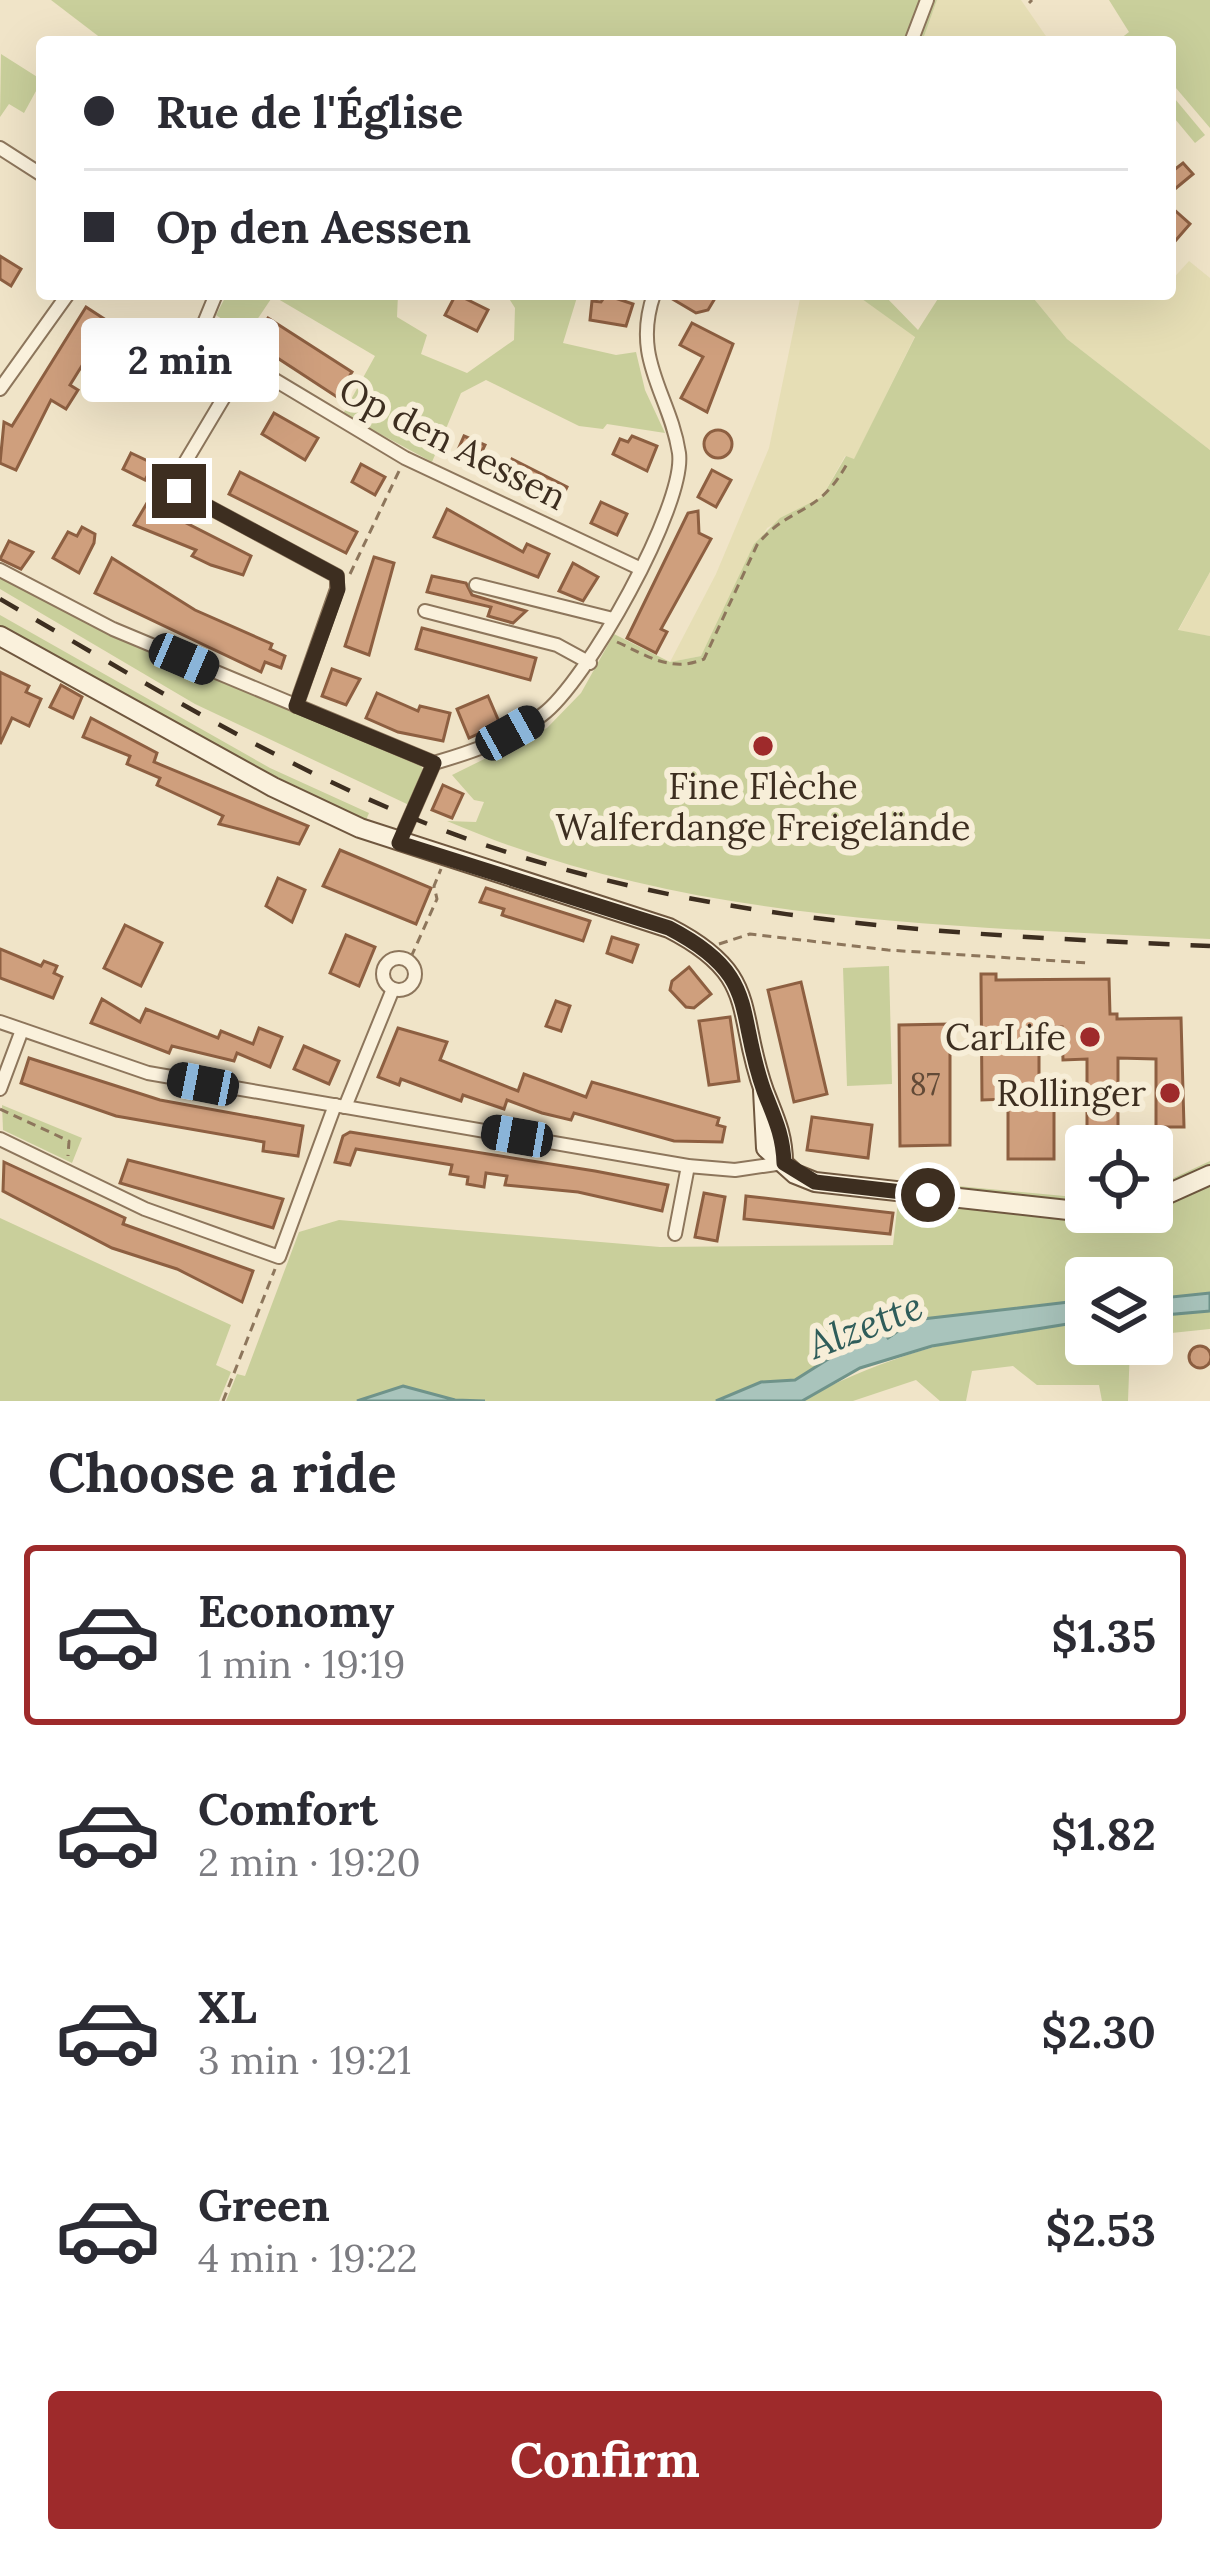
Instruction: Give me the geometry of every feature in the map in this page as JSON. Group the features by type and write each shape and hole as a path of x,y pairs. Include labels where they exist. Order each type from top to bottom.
{"main road":[{"path":"0,636 273,787 399,843 669,928 707,951 740,991 764,1089 783,1138 784,1163 815,1182 1065,1210"},
{"path":"1173,1192 1210,1175"}],"street":[{"path":"913,36 927,0"},
{"path":"0,148 36,171"},
{"path":"0,389 64,300"},
{"name":"Op den Aessen","path":"214,300 202,328 245,362 405,458 639,568"},
{"path":"0,570 113,629 434,763 478,751 542,715 590,663 639,568 679,475 679,451 648,362 653,300"},
{"path":"245,362 174,481 179,491 337,576 338,589 296,706"},
{"path":"476,585 614,620"},
{"path":"425,611 557,645 590,663"},
{"path":"399,843 434,763"},
{"path":"0,1139 145,1208 279,1257 394,988"},
{"path":"0,1022 148,1073 688,1166 735,1170 784,1163"},
{"path":"0,1089 22,1030"},
{"path":"675,1234 688,1166"}],"path":[{"path":"337,576 352,573 405,458"},
{"path":"605,636 667,665 686,667 704,659 758,545 769,530 824,500 849,460"},
{"path":"411,957 437,898 434,886 442,867"},
{"path":"707,951 750,934 888,950 1089,963"},
{"path":"0,1109 69,1142 62,1169"},
{"path":"223,1401 279,1257"}],"shaded area":[{"path":"937,0 1021,0 1046,36 924,36"},
{"path":"1189,261 1210,278 1210,450 1067,339 1035,300 1176,300 1176,275"},
{"path":"800,300 864,300 915,336 854,460 845,456 822,497 767,528 701,656 670,662 716,574 769,448"},
{"path":"1210,572 1210,636 1178,631 1196,598"}],"green space":[{"path":"51,0 937,0 924,36 98,36"},
{"path":"1109,0 1210,0 1210,128 1176,88 1176,36 1124,36 1129,32"},
{"path":"1,54 36,76 36,91 24,113 9,104 0,117"},
{"path":"1176,100 1205,135 1195,143 1176,120"},
{"path":"224,300 270,300 246,336 216,315"},
{"path":"280,300 398,300 397,317 427,335 421,354 467,373 514,340 515,308 510,300 576,300 563,343 616,355 636,352 645,390 665,433 607,424 603,429 579,426 486,380 461,393 432,462 343,414 375,356"},
{"path":"863,300 889,300 918,330 937,300 1035,300 1067,339 1210,450 1210,572 1178,630 1210,636 1210,939 920,923 726,900 631,881 538,855 447,821 476,822 484,802 474,800 452,775 547,728 581,693 614,634 670,662 701,656 754,544 780,518 822,497 846,456 854,459 915,337"},
{"path":"0,578 206,676 418,762 423,769 409,805 195,704 0,589"},
{"path":"0,615 270,768 369,813 366,820 273,775 0,625"},
{"path":"889,966 892,1084 847,1086 843,968"},
{"path":"2,1105 82,1138 72,1163 3,1130"},
{"path":"1210,1161 1210,1293 1173,1297 1173,1257 1065,1257 1065,1302 914,1320 889,1339 849,1344 795,1380 761,1382 716,1401 455,1401 403,1386 357,1401 226,1401 237,1374 245,1376 299,1232 339,1220 660,1247 893,1245 899,1192 956,1197 958,1186 1065,1196 1065,1233 1173,1233 1173,1178"},
{"path":"0,1218 231,1325 216,1365 231,1372 219,1401 0,1401"},
{"path":"1210,1311 1210,1329 1173,1333 1173,1314"},
{"path":"1065,1324 1065,1365 1129,1365 1128,1401 1102,1401 1099,1385 1037,1385 1013,1366 972,1371 966,1401 940,1401 916,1380 853,1401 802,1401 904,1356 1012,1330"}],"water":[{"path":"1210,1293 1210,1311 1173,1314 1173,1297"},
{"name":"Alzette","path":"1065,1302 1065,1324 932,1346 860,1368 802,1401 716,1401 761,1382 795,1380 871,1332 882,1330 888,1338 914,1320"},
{"path":"403,1386 455,1400 485,1401 357,1401"}],"building":[{"path":"1183,163 1193,174 1176,188 1176,168"},
{"path":"1176,211 1190,224 1176,240"},
{"path":"0,256 21,269 11,286 0,279"},
{"path":"453,300 468,300 488,310 477,331 445,315"},
{"path":"674,300 714,300 708,310 696,313"},
{"path":"592,301 633,304 626,326 590,320"},
{"path":"86,307 109,322 70,385 78,390 66,409 51,400 16,470 0,463 4,422 12,426"},
{"path":"268,318 352,372 337,397 253,342"},
{"path":"692,323 733,344 707,412 681,398 703,357 680,345"},
{"path":"199,354 217,366 196,397 178,384"},
{"path":"274,413 318,438 305,460 262,434"},
{"path":"718,430 728,434 732,444 728,454 718,458 708,454 704,444 708,434"},
{"path":"464,436 485,445 474,468 454,459"},
{"path":"632,436 657,446 647,471 613,454 620,439 628,442"},
{"path":"131,453 154,464 145,480 123,469"},
{"path":"512,459 567,487 556,510 501,483"},
{"path":"361,464 385,477 375,495 352,482"},
{"path":"712,470 731,480 716,507 698,497"},
{"path":"240,472 357,532 346,553 229,494"},
{"path":"601,502 627,514 617,535 591,523"},
{"path":"147,503 251,556 243,575 211,565 192,556 196,550 134,525"},
{"path":"447,509 523,552 527,544 549,554 538,577 434,537"},
{"path":"698,511 699,533 711,539 661,629 667,632 656,653 627,638 688,513"},
{"path":"82,527 95,534 79,573 53,558 68,532 77,536"},
{"path":"9,541 33,552 21,569 0,559"},
{"path":"374,557 394,563 369,655 345,646"},
{"path":"112,558 195,610 272,644 270,649 285,656 281,668 265,662 261,672 95,593"},
{"path":"573,563 598,577 583,601 559,591"},
{"path":"432,576 466,583 472,595 526,611 513,623 488,616 491,607 427,592"},
{"path":"422,628 536,658 530,680 416,649"},
{"path":"332,669 360,679 346,705 322,696"},
{"path":"0,672 29,686 26,692 41,699 29,726 12,718 0,744"},
{"path":"61,685 82,697 73,718 50,707"},
{"path":"377,693 418,711 420,706 450,713 443,741 398,732 366,718"},
{"path":"488,696 500,724 469,738 457,709"},
{"path":"91,718 157,753 154,762 308,826 299,844 219,824 223,816 157,785 160,778 127,764 130,756 83,737"},
{"path":"443,785 463,794 452,818 432,810"},
{"path":"340,850 431,888 416,924 323,886"},
{"path":"278,878 305,890 292,922 266,906"},
{"path":"486,888 590,921 583,941 502,915 504,909 480,902"},
{"path":"125,925 162,943 141,986 104,968"},
{"path":"346,935 375,947 359,986 330,973"},
{"path":"612,937 638,945 632,962 607,953"},
{"path":"0,949 41,966 44,961 57,966 54,973 62,977 53,998 0,978"},
{"path":"689,967 711,994 694,1008 686,1007 670,990 672,981"},
{"path":"981,974 996,974 996,980 1109,979 1110,1014 1117,1014 1117,1019 1181,1018 1184,1127 1156,1125 1156,1059 1118,1058 1118,1125 1087,1125 1087,1059 1063,1060 1062,1027 1039,1027 1039,1092 1054,1092 1054,1159 1008,1159 1008,1099 982,1100"},
{"path":"801,982 827,1094 794,1102 768,990"},
{"path":"102,999 140,1022 146,1009 218,1038 221,1031 253,1044 259,1028 282,1037 270,1067 237,1053 234,1061 172,1046 169,1053 91,1023"},
{"path":"556,1001 570,1006 561,1031 546,1026"},
{"path":"730,1017 739,1081 709,1085 699,1021"},
{"path":"950,1024 950,1145 900,1146 899,1025"},
{"path":"398,1028 447,1042 440,1060 518,1091 524,1074 586,1097 592,1082 719,1118 717,1125 725,1127 722,1142 674,1141 574,1113 571,1120 507,1100 504,1109 463,1095 461,1101 401,1079 399,1085 378,1077"},
{"path":"304,1046 339,1061 329,1084 294,1069"},
{"path":"29,1058 160,1100 303,1126 298,1156 263,1151 264,1142 116,1116 21,1083"},
{"path":"812,1117 872,1125 868,1158 807,1150"},
{"path":"350,1132 668,1185 662,1211 578,1192 505,1185 507,1176 486,1173 484,1187 467,1184 468,1177 450,1174 452,1165 356,1149 350,1165 335,1162 343,1136"},
{"path":"128,1160 283,1199 273,1228 120,1183"},
{"path":"4,1162 125,1218 123,1224 253,1271 242,1302 177,1269 112,1248 3,1191"},
{"path":"704,1193 725,1197 717,1241 695,1237"},
{"path":"746,1196 893,1213 890,1234 744,1219"},
{"path":"1200,1346 1211,1357 1200,1368 1189,1357"}],"railway":[{"path":"0,599 236,734 359,795 485,845 574,872 663,893 843,921 1210,946"}],"place":[{"name":"Fine Flèche Walferdange Freigelände","path":"763,746"},
{"name":"CarLife","path":"1090,1037"},
{"name":"Rollinger","path":"1170,1093"}],"route":[{"path":"179,491 337,576 338,589 296,706 434,763 399,843 669,928 698,943 723,964 740,991 764,1089 783,1138 784,1163 795,1174 815,1182 928,1195"}]}
